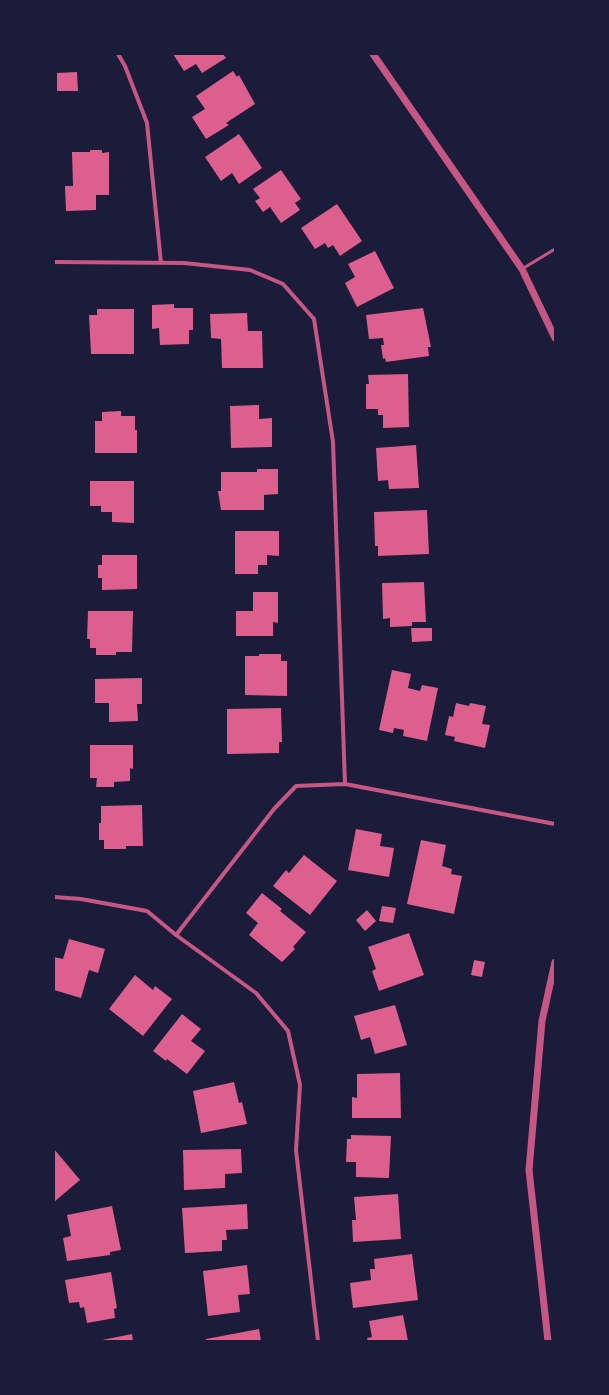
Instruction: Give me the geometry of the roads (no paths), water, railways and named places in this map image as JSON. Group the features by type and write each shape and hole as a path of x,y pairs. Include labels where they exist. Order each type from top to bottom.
{"street":[{"path":"118,54 125,66 147,124 161,263"},
{"path":"373,54 522,269 555,338"},
{"path":"54,262 184,263 250,270 283,284 314,319 333,442 345,784"},
{"path":"176,935 274,809 296,786 345,784 555,824"},
{"path":"54,897 82,899 147,911 176,935 256,994 288,1031 300,1085 296,1150 318,1341"},
{"path":"548,1341 530,1170 542,1021 555,962"}],"lane":[{"path":"522,269 555,249"}]}
